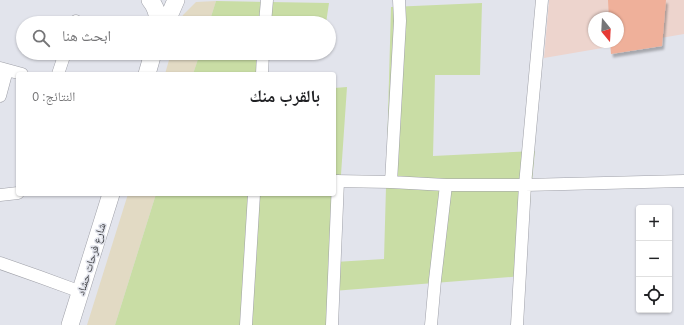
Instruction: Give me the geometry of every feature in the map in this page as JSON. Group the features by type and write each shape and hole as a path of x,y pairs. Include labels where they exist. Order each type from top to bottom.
{"main road":[{"path":"150,0 155,7 157,16"},
{"path":"169,16 176,0"},
{"path":"148,72 151,60"},
{"name":"شارع فرحات حشاد","path":"70,325 110,196"}],"street":[{"path":"266,16 267,0"},
{"path":"391,182 400,21 399,0"},
{"path":"517,325 525,185 542,0"},
{"path":"59,72 63,60"},
{"path":"262,72 263,60"},
{"path":"0,96 3,69 16,72"},
{"path":"336,181 446,185 525,185 684,181"},
{"path":"431,325 446,185"},
{"path":"0,196 16,193"},
{"path":"246,325 254,196"},
{"path":"332,325 336,196"},
{"path":"0,263 80,292"}],"shaded area":[{"path":"549,0 684,0 684,34 624,44 624,12 588,12 588,48 602,48 544,58"},
{"path":"216,1 211,16 183,16 196,2"},
{"path":"169,60 198,60 194,72 166,72"},
{"path":"127,196 155,196 115,325 87,325"}],"green space":[{"path":"216,1 329,3 327,16 211,16"},
{"path":"482,3 480,75 435,75 433,156 535,151 523,276 333,291 328,325 115,325 155,196 336,196 336,88 347,87 335,262 384,259 391,7"},
{"path":"198,60 264,60 263,72 194,72"}],"building":[{"path":"608,0 666,0 662,46 611,54 610,48 624,48 624,12 609,12"}]}
